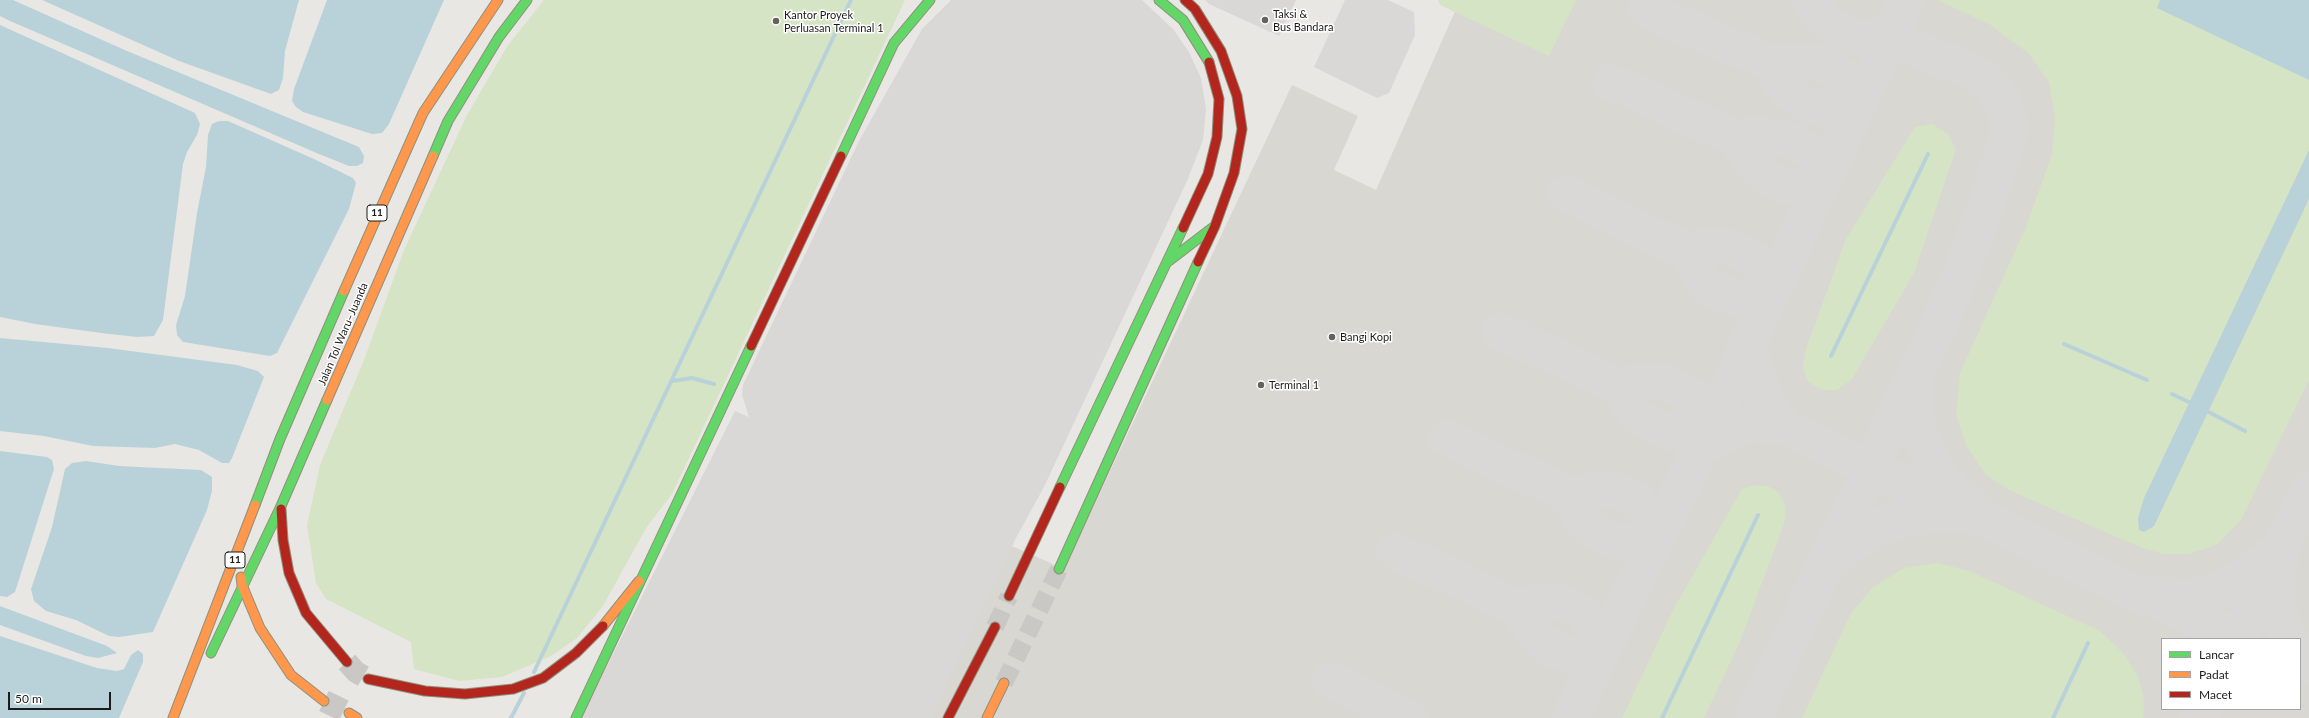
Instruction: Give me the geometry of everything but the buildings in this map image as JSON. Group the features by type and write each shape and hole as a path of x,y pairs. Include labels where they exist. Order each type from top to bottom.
{"main road":[{"name":"Jalan Tol Waru–Juanda","path":"173,718 189,681 280,439 383,200 423,113 498,0"},
{"name":"Jalan Tol Waru–Juanda","path":"189,681 209,656 219,639 242,585 281,506 448,121 499,37 527,0"},
{"path":"576,718 639,581 709,438 894,43 930,0"},
{"path":"1010,596 1208,174 1217,137 1219,99 1208,58 1183,20 1159,0"},
{"path":"1059,569 1214,226 1234,173 1242,129 1237,96 1221,51 1195,9 1185,0"},
{"path":"1168,262 1214,226"},
{"path":"281,506 283,540 289,573 306,613 347,662"},
{"path":"238,552 242,585 260,628 291,675 304,687 324,701"},
{"path":"368,679 393,686 432,692 465,694 513,689 543,678 576,653 598,632 639,581"},
{"path":"948,718 995,627"},
{"path":"987,718 1004,683"},
{"path":"349,713 357,718"}],"shaded area":[{"path":"951,0 1142,0 1173,29 1189,52 1201,78 1206,109 1203,140 1187,181 1044,487 1016,538 931,718 581,718 735,411 749,417 742,395 743,385 859,141 922,29"},
{"name":"Taksi & Bus Bandara","path":"1205,0 1296,0 1279,36 1209,4"},
{"path":"1345,0 1388,0 1414,12 1415,35 1389,93 1377,98 1314,67"},
{"path":"1460,0 2309,0 2309,718 922,718 1005,543 1064,569 1292,85 1358,116 1334,170 1376,190"}],"green space":[{"path":"544,0 905,0 672,494 646,528 603,606 577,638 551,656 502,677 459,681 414,669 411,642 326,599 316,583 307,525 320,465 364,360 404,250 467,115 508,45"},
{"path":"1438,0 1576,0 1549,56 1440,5"},
{"path":"1938,0 2309,0 2309,380 2241,520 2218,544 2189,554 2163,554 2140,547 2011,491 1986,475 1966,445 1956,414 1960,373 2026,227 2052,154 2055,118 2049,82 2028,53 1989,24"},
{"path":"1932,124 1948,134 1956,149 1914,273 1852,379 1837,390 1823,390 1808,382 1803,366 1806,349 1846,239 1915,127"},
{"path":"1754,485 1768,486 1779,493 1786,507 1785,521 1739,644 1704,718 1622,718 1673,610 1742,489"},
{"path":"1937,563 1969,571 2100,631 2123,653 2138,676 2144,700 2143,718 1802,718 1851,613 1873,587 1904,568"}],"water":[{"path":"0,0 13,0 127,51 359,147 364,156 363,163 357,166 349,166 319,154 10,21 0,16"},
{"path":"42,0 299,0 285,51 283,78 279,90 271,94 179,61"},
{"path":"327,0 444,0 389,124 382,133 372,134 303,112 296,107 292,101 294,89"},
{"path":"2160,0 2309,0 2309,80 2157,8"},
{"path":"0,25 195,113 200,124 197,135 187,152 183,164 163,320 154,336 138,337 109,334 35,324 0,317"},
{"path":"219,121 228,121 314,159 353,178 356,183 349,209 277,353 270,356 183,342 177,335 176,325 185,296 197,213 206,167 208,135 212,124"},
{"path":"2309,150 2309,199 2154,526 2144,532 2139,530 2138,518 2144,498"},
{"path":"0,338 108,348 237,365 258,371 264,377 229,463 222,463 199,450 175,444 155,448 93,446 44,436 0,431"},
{"path":"0,451 47,457 52,460 54,469 15,592 7,597 0,596"},
{"path":"86,461 119,466 201,470 212,477 212,491 207,510 153,632 119,637 109,636 76,620 46,611 34,601 31,589 52,527 65,469 72,463"},
{"path":"0,606 107,646 117,653 98,658 86,656 0,625"},
{"path":"0,636 97,668 117,671 124,669 131,655 138,650 143,654 143,662 119,718 0,718"}],"waterway":[{"path":"534,672 851,0"},
{"path":"1831,356 1928,154"},
{"path":"2064,344 2147,380"},
{"path":"672,381 692,378 714,384"},
{"path":"2172,394 2193,404"},
{"path":"2205,410 2245,431"},
{"path":"1662,718 1758,515"},
{"path":"2053,718 2088,643"},
{"path":"511,718 524,693"}],"taxiway":[{"path":"1809,0 1825,21 1843,32 1859,37 1872,37 1893,32"},
{"path":"1783,426 1763,396 1750,352 1750,339 1905,4"},
{"path":"1647,11 1773,64 1800,60 1823,64 1840,74 1854,86 1861,101 1844,108 1825,110 1805,104 1787,90 1777,77 1773,64"},
{"path":"1753,718 1954,291 1984,212 2009,134 2008,116 2002,98 1989,83 1968,69 1931,56 1891,38"},
{"path":"1611,82 1740,140 1753,134 1787,139 1805,147 1822,164 1826,177 1815,186 1805,188 1786,186 1770,180 1757,169 1745,153 1740,140"},
{"path":"1566,194 1687,251 1702,280 1717,291 1734,298 1752,300 1771,294 1765,272 1754,260 1740,251 1720,246 1705,246 1687,251"},
{"path":"1500,331 1620,387 1648,380 1666,383 1686,392 1700,404 1711,425"},
{"path":"1570,718 1699,450 1750,339"},
{"path":"1830,564 1856,541 1877,528 1902,519 1929,515 1958,514 1984,519 1947,484 1930,459 1920,437 1916,417 1914,395 1916,380"},
{"path":"1620,387 1635,413 1649,423 1668,432 1707,433"},
{"path":"1699,450 1727,432 1748,423 1783,426 1871,469 1984,519 2073,564 2236,638"},
{"path":"1446,438 1570,495 1591,490 1607,490 1624,494 1638,502 1651,516 1660,531"},
{"path":"2238,638 2309,489"},
{"path":"1570,495 1581,518 1596,532 1615,541 1634,544 1655,542"},
{"path":"2153,595 2187,597 2210,594 2235,583 2281,548 2276,587 2280,618 2289,638"},
{"path":"1395,551 1517,607 1537,637 1552,649 1566,654 1582,655 1601,653"},
{"path":"1517,607 1535,602 1551,601 1566,604 1579,610 1609,636"},
{"path":"2301,655 2309,665"},
{"path":"1329,680 1410,718"},
{"path":"2199,718 2204,710"}],"tunnel":[{"path":"1004,683 1059,569"},
{"path":"995,627 1009,596"},
{"path":"347,662 356,672 368,679"},
{"path":"324,701 349,713"}],"traffic: fast":[{"path":"433,156 448,121 499,37 527,0"},
{"path":"841,156 894,43 930,0"},
{"path":"1159,0 1183,20 1209,62"},
{"path":"1060,487 1183,228"},
{"path":"1169,261 1212,228"},
{"path":"1059,569 1198,262"},
{"path":"255,505 280,439 344,291"},
{"path":"576,718 751,346"},
{"path":"211,653 281,506 327,400"}],"traffic: slow":[{"path":"344,291 423,113 498,0"},
{"path":"327,400 433,156"},
{"path":"173,718 255,505"},
{"path":"241,577 242,585 260,628 291,675 324,701"},
{"path":"603,626 639,581"},
{"path":"987,718 1004,683"},
{"path":"349,713 357,718"}],"traffic: jam":[{"path":"1185,0 1195,9 1221,51 1237,96 1242,129 1234,173 1215,226 1198,262"},
{"path":"1183,228 1208,174 1217,137 1219,99 1209,62"},
{"path":"751,346 841,156"},
{"path":"1009,596 1060,487"},
{"path":"281,509 283,540 289,573 306,613 347,662"},
{"path":"368,679 425,691 465,694 513,689 543,678 576,653 603,626"},
{"path":"948,718 995,627"}],"place":[{"name":"Taksi & Bus Bandara","path":"1265,20"},
{"name":"Kantor Proyek Perluasan Terminal 1","path":"776,21"},
{"name":"Bangi Kopi","path":"1332,337"},
{"name":"Terminal 1","path":"1261,385"}]}
